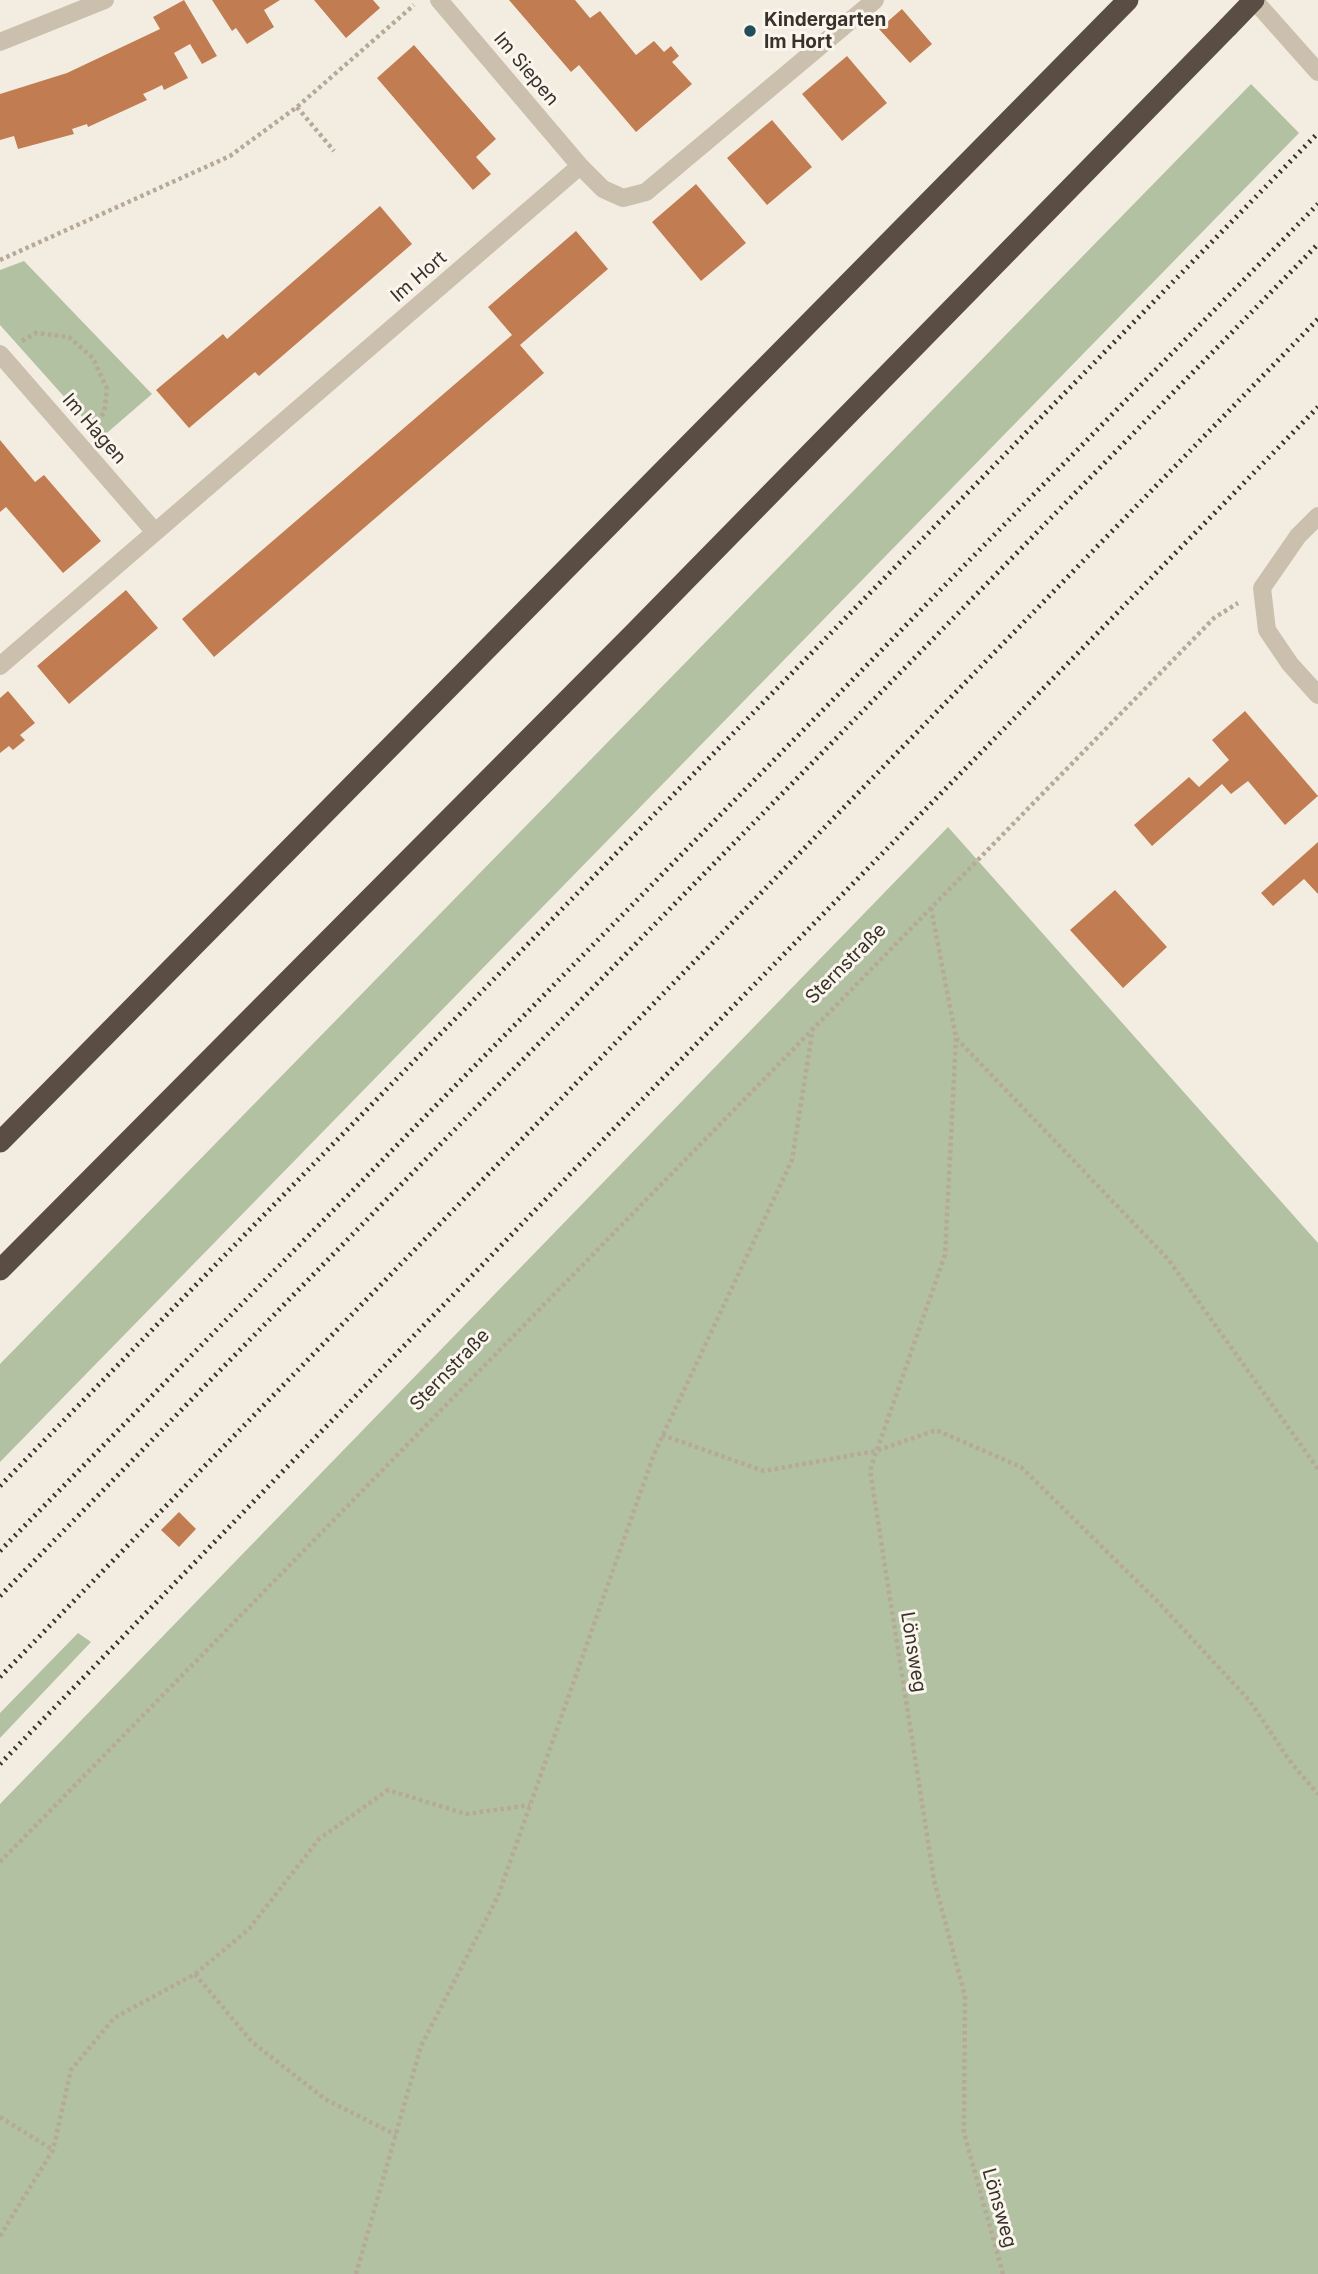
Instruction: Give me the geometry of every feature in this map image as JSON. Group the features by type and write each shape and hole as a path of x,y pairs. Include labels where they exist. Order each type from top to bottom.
{"highway":[{"path":"0,1142 1128,0"},
{"path":"0,1270 634,633 1254,0"}],"street":[{"path":"0,42 105,0"},
{"name":"Im Siepen","path":"439,0 580,166"},
{"path":"580,166 603,189 623,198 646,192 875,0"},
{"path":"1254,0 1318,72"},
{"name":"Im Hort","path":"0,666 580,166"},
{"name":"Im Hagen","path":"0,355 155,532"},
{"path":"1318,516 1298,536 1262,588 1267,629 1290,664 1318,695"}],"path":[{"path":"0,260 230,156 297,107 420,0"},
{"path":"297,107 334,151"},
{"path":"0,355 36,333 69,337 93,358 107,388 104,413 76,440"},
{"name":"Sternstraße","path":"0,1862 1213,618 1262,588"},
{"name":"Lönsweg","path":"931,908 956,1038 945,1255 870,1470 934,1880 965,1996 964,2133 1003,2274"},
{"path":"356,2274 421,2046 498,1896 662,1435 792,1160 814,1026"},
{"path":"956,1038 1168,1259 1318,1469"},
{"path":"662,1435 764,1471 876,1451 936,1430 1021,1467 1157,1601 1249,1700 1292,1764 1318,1794"},
{"path":"0,2236 53,2150 71,2070 114,2018 195,1974 248,1930 319,1839 388,1790 466,1814 530,1805"},
{"path":"195,1974 252,2042 326,2099 396,2135"},
{"path":"0,2117 53,2150"}],"green space":[{"path":"1251,84 1299,133 0,1462 0,1364"},
{"path":"24,261 152,394 101,438 0,325 0,270"},
{"path":"948,827 1318,1243 1318,2274 0,2274 0,1804"},
{"path":"78,1633 91,1642 0,1738 0,1713"}],"building":[{"path":"184,0 217,56 202,64 190,44 174,53 188,78 164,90 162,85 143,94 147,100 88,127 87,124 72,129 74,134 18,149 14,136 0,140 0,94 67,73 160,29 153,17"},
{"path":"212,0 280,0 264,10 274,27 247,44 236,28 232,31"},
{"path":"314,0 373,0 380,8 346,38"},
{"path":"509,0 575,0 590,18 600,11 636,55 654,41 664,52 671,46 679,56 672,62 692,84 636,132 579,65 571,72"},
{"path":"902,9 932,44 910,63 879,29"},
{"path":"414,45 496,139 476,157 491,174 473,190 377,78"},
{"path":"847,56 887,103 842,141 802,94"},
{"path":"772,120 812,167 767,205 727,158"},
{"path":"696,184 746,243 701,281 652,222"},
{"path":"380,206 412,244 259,376 255,372 189,428 156,390 223,334 227,339"},
{"path":"576,231 608,269 520,345 544,373 214,657 182,619 512,335 488,307"},
{"path":"0,440 35,482 44,475 101,541 63,573 6,507 0,512"},
{"path":"126,590 158,628 69,704 37,666"},
{"path":"8,691 35,723 20,735 25,740 13,750 9,746 0,753 0,698"},
{"path":"1245,711 1318,796 1285,825 1248,781 1231,794 1222,784 1152,846 1134,825 1189,777 1199,787 1229,760 1212,740"},
{"path":"1318,842 1318,894 1304,879 1273,906 1261,893"},
{"path":"1115,890 1167,947 1123,988 1070,930"},
{"path":"179,1512 196,1529 179,1547 161,1530"}],"railway":[{"path":"0,1486 1318,133"},
{"path":"0,1551 1318,204"},
{"path":"0,1596 1318,244"},
{"path":"0,1677 1318,319"},
{"path":"0,1764 630,1112 1318,407"}],"place":[{"name":"Kindergarten Im Hort","path":"750,31"}]}
